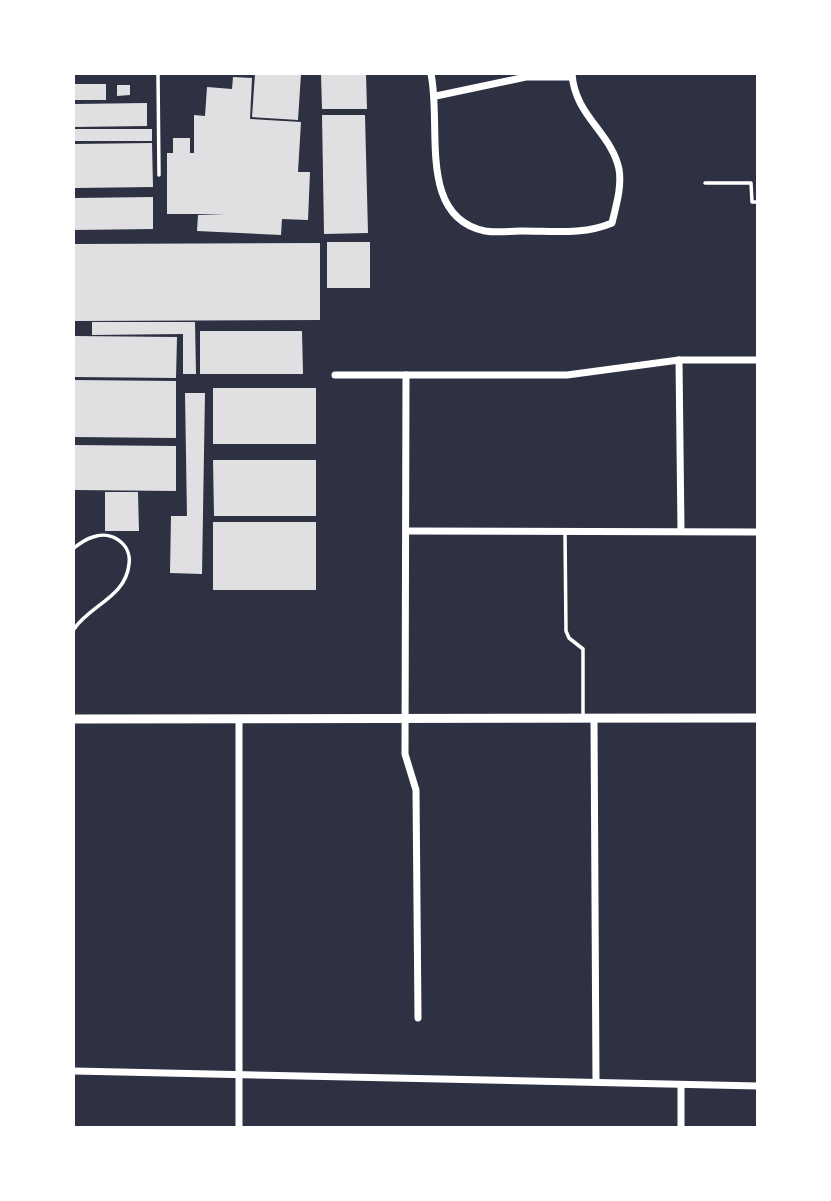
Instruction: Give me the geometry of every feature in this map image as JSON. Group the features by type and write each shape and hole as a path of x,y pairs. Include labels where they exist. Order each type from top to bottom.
{"street":[{"path":"431,74 436,96 438,187 452,216 484,231 593,231 612,223 619,190 619,170 610,145 579,104 572,75 526,77 436,96"},
{"path":"679,360 681,531"},
{"path":"335,375 567,375 679,360 758,360"},
{"path":"406,375 405,754 416,790 418,1018"},
{"path":"406,531 758,532"},
{"path":"74,719 758,718"},
{"path":"239,719 239,1128"},
{"path":"594,719 596,1082"},
{"path":"74,1071 758,1086"},
{"path":"681,1086 681,1128"}],"lane":[{"path":"158,74 159,175"},
{"path":"705,183 751,184 752,202 758,202"},
{"path":"565,531 566,631 569,638 583,649 583,719"},
{"path":"74,548 94,536 115,537 125,545 130,561 127,576 117,591 74,629"}],"building":[{"path":"255,74 301,74 298,120 252,117"},
{"path":"321,74 366,74 367,109 322,109"},
{"path":"233,77 252,78 250,119 301,122 298,172 310,172 308,220 282,219 281,235 197,231 198,215 224,214 167,214 167,153 173,153 173,138 190,138 190,153 194,153 194,115 205,116 207,87 232,89"},
{"path":"74,84 106,84 106,100 74,100"},
{"path":"117,85 130,85 130,95 117,96"},
{"path":"147,103 147,126 74,127 74,104"},
{"path":"322,115 365,115 368,233 324,234"},
{"path":"74,129 152,129 152,141 74,141"},
{"path":"152,143 153,187 74,188 74,144"},
{"path":"153,197 153,229 74,230 74,198"},
{"path":"327,242 370,242 370,288 327,288"},
{"path":"320,243 320,320 74,321 74,244"},
{"path":"92,322 195,322 196,374 183,374 183,334 92,335"},
{"path":"200,331 302,331 303,374 200,374"},
{"path":"74,336 177,337 176,378 74,377"},
{"path":"74,380 176,381 176,438 74,437"},
{"path":"213,388 316,388 316,444 213,444"},
{"path":"185,393 205,393 202,574 170,573 171,516 187,516"},
{"path":"74,445 176,446 176,491 74,490"},
{"path":"213,460 316,460 316,516 214,516"},
{"path":"105,492 138,492 139,531 105,531"},
{"path":"213,522 316,522 316,590 213,590"}]}
